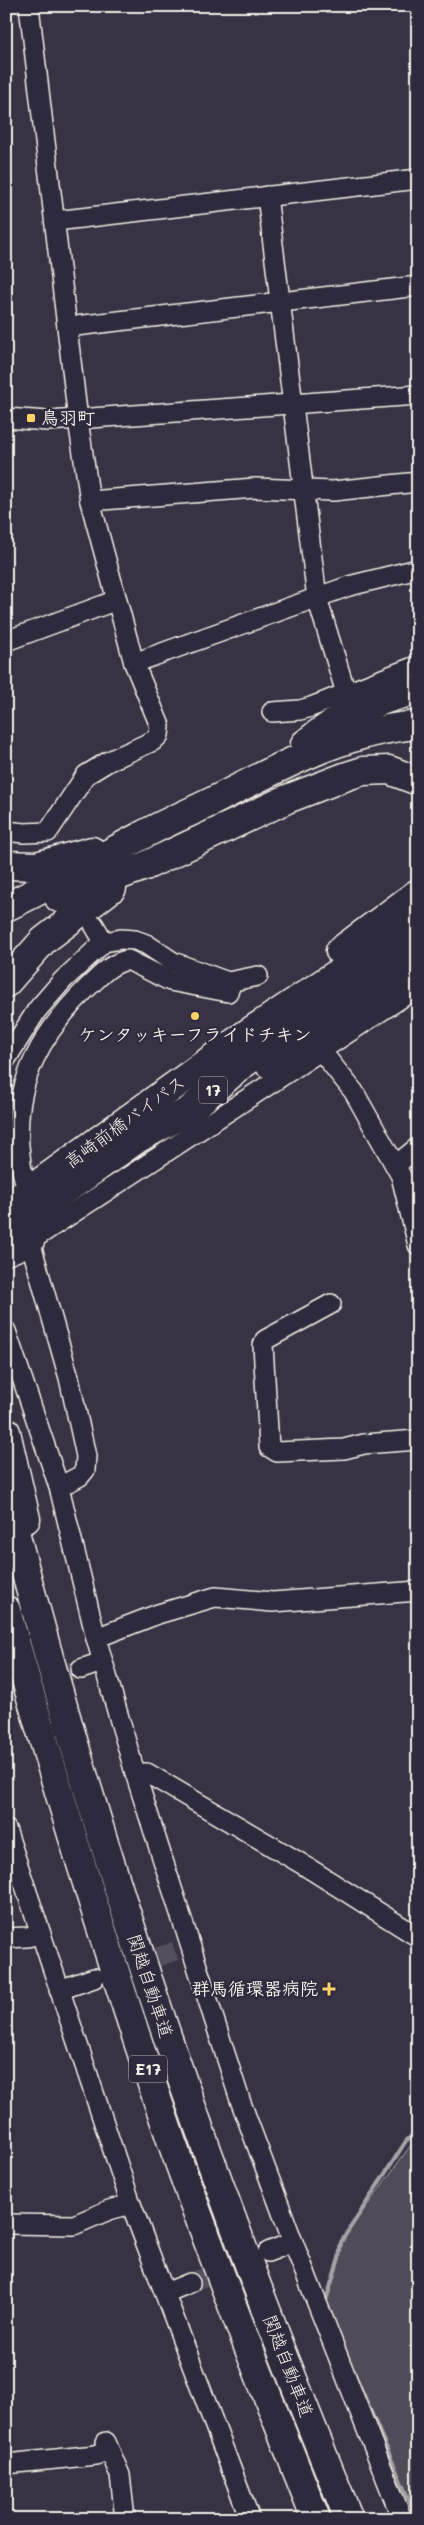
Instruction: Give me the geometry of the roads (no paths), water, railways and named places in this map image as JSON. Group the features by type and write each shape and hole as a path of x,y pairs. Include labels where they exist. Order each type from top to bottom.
{"highway":[{"path":"273,771 321,730 376,703 418,690"},
{"path":"6,907 64,879 142,835 273,771 356,736 378,730 418,725"},
{"path":"286,799 325,768 345,757 376,748 418,744"},
{"path":"6,924 77,891 144,866 286,799 347,776 370,770 389,770 418,781"},
{"path":"6,865 25,867 48,864 142,835"},
{"path":"6,982 43,941 87,906 144,866"},
{"path":"244,1035 266,1005 418,893"},
{"name":"高崎前橋バイパス","path":"6,1207 244,1035 418,920"},
{"name":"高崎前橋バイパス","path":"14,1241 137,1139 189,1111 239,1067 329,1002 418,947"},
{"path":"189,1111 317,1036 418,969"},
{"path":"6,1432 25,1511 38,1624"},
{"name":"関越自動車道","path":"6,1497 38,1624 138,1948 200,2133 291,2377 349,2519"},
{"name":"関越自動車道","path":"6,1610 95,1911 172,2142 316,2519"},
{"path":"6,1668 48,1801 95,1911"}],"street":[{"path":"29,6 78,420 90,501 134,663 160,726 158,735 153,741 109,761 86,775 48,832"},
{"path":"55,221 418,179"},
{"path":"267,196 317,598 346,693"},
{"path":"67,327 418,286"},
{"path":"6,418 48,422 418,395"},
{"path":"90,501 255,488 303,492 333,491 418,482"},
{"path":"134,663 375,578 418,570"},
{"path":"6,641 117,600"},
{"path":"272,712 300,710 418,665"},
{"path":"6,831 24,833 48,832"},
{"path":"48,832 59,852"},
{"path":"94,925 104,942"},
{"path":"6,1058 37,1010 63,980 104,942 121,938 135,940 146,944 173,962 228,982 258,976"},
{"path":"29,1190 24,1179 18,1126 21,1099 30,1066 52,1026 96,980 115,964 123,961 133,961 170,981 221,993 228,992 230,987 228,982"},
{"path":"59,1487 80,1476 85,1470 86,1456 69,1378 14,1241 47,1228 322,1052 418,987"},
{"path":"37,1010 52,1026"},
{"path":"322,1052 354,1092 396,1165 401,1176 418,1245"},
{"path":"396,1165 418,1147"},
{"path":"331,1304 265,1340 263,1345 268,1447 277,1452 344,1449 364,1444 418,1440"},
{"path":"6,1331 59,1487 102,1662 135,1773 183,1949 293,2242 402,2519"},
{"path":"96,1638 158,1614 215,1596 273,1602 418,1591"},
{"path":"81,1669 102,1662"},
{"path":"135,1773 147,1772 302,1864 418,1937"},
{"path":"6,1829 130,2204 248,2518"},
{"path":"6,1938 40,1934"},
{"path":"59,1990 94,1978"},
{"path":"6,2224 74,2225 130,2204"},
{"path":"268,2252 293,2242"},
{"path":"165,2293 190,2283"},
{"path":"6,2464 96,2455 107,2446 120,2475 125,2519"}],"waterway":[{"path":"325,2304 339,2258 341,2242 406,2141 418,2130"},
{"path":"353,2370 417,2519"}],"tunnel":[{"path":"6,1691 81,1669"},
{"path":"131,1966 175,1951"},
{"path":"190,2283 258,2256"}],"place":[{"name":"鳥羽町","path":"31,418"},
{"name":"ケンタッキーフライドチキン","path":"195,1016"},
{"name":"群馬循環器病院","path":"329,1989"}]}
